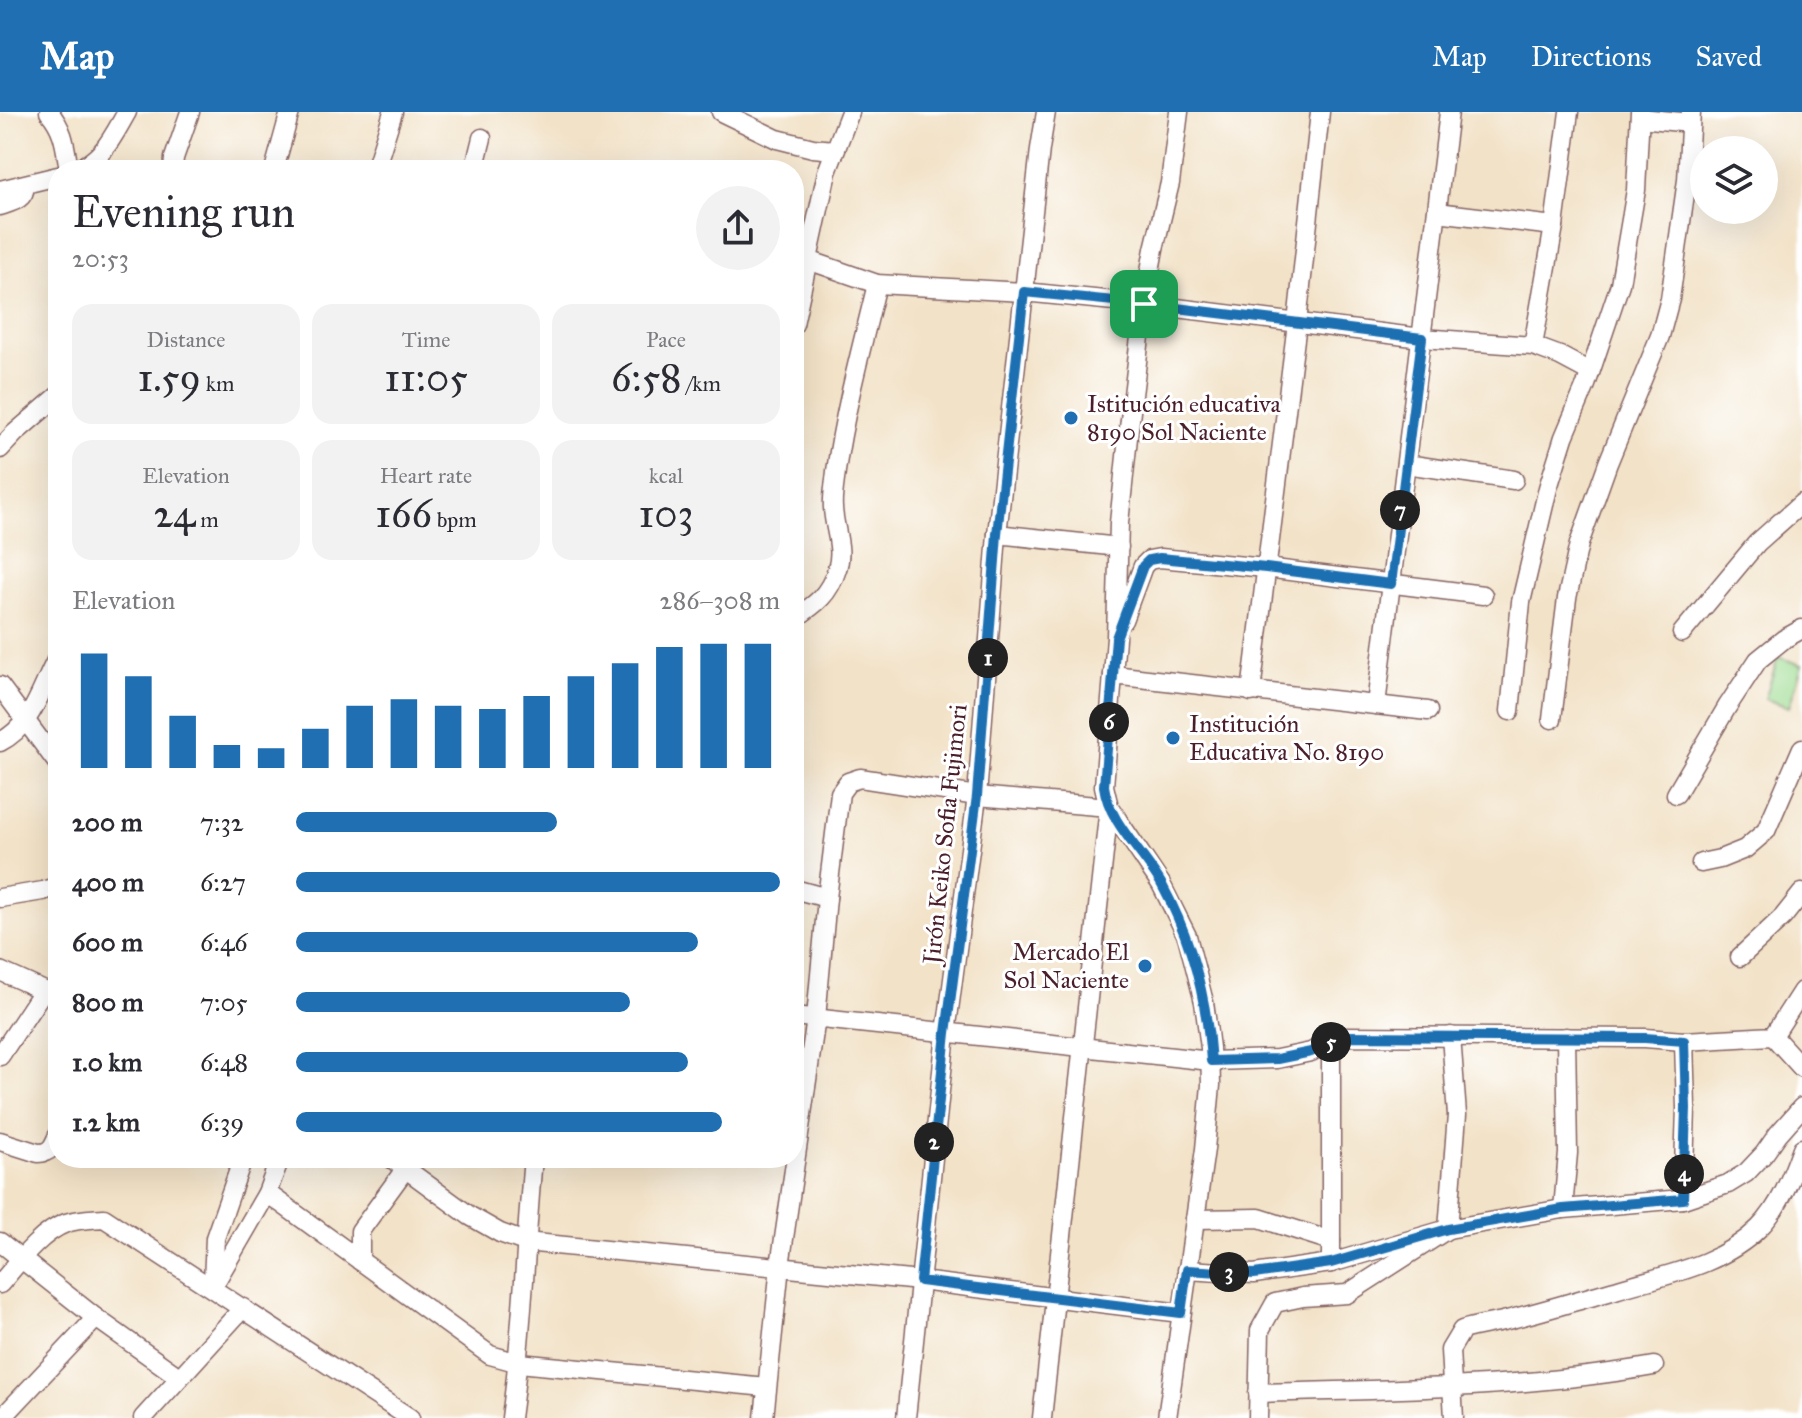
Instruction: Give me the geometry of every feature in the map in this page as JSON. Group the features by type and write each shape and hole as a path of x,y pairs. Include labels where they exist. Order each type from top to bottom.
{"street":[{"path":"49,112 59,124 70,160"},
{"path":"95,160 107,148 127,112"},
{"path":"174,160 190,112"},
{"path":"277,160 290,112"},
{"path":"378,160 393,112"},
{"path":"721,112 777,139 834,150"},
{"path":"804,249 834,150 850,112"},
{"name":"Jirón Keiko Sofia Fujimori","path":"906,1418 946,1033 977,796 997,534 1046,112"},
{"path":"1042,1418 1109,807 1104,786 1116,638 1119,523 1144,304 1170,183 1179,112"},
{"path":"1251,692 1320,112"},
{"path":"1376,705 1449,112"},
{"path":"1533,346 1554,226 1569,112"},
{"path":"1510,711 1521,602 1548,488 1620,284 1636,190 1640,115 1690,118 1687,180 1670,299 1660,336 1579,544 1567,598 1552,719"},
{"path":"476,160 482,138"},
{"path":"0,190 48,179"},
{"path":"0,206 20,198 25,185"},
{"path":"1437,212 1554,226"},
{"path":"804,260 877,284 1024,292 1422,338 1533,346 1590,372"},
{"path":"804,612 822,599 839,565 833,507 836,471 848,401 877,284"},
{"path":"0,449 48,405"},
{"path":"1406,464 1514,480"},
{"path":"1682,633 1757,543 1802,503"},
{"path":"997,534 1119,547"},
{"path":"1116,638 1143,566 1149,560 1160,558 1483,595"},
{"path":"1676,794 1758,660 1802,629"},
{"path":"0,742 25,722 48,675"},
{"path":"1113,675 1428,711"},
{"path":"0,686 48,751"},
{"path":"1701,863 1745,849 1766,831 1802,748"},
{"path":"804,1092 816,1018 840,793 848,782 860,778 977,796 1109,807"},
{"path":"1109,807 1161,884 1187,936 1204,1002 1211,1061 1205,1149 1167,1418"},
{"path":"0,898 48,889"},
{"path":"804,892 827,898"},
{"path":"1740,957 1783,917 1802,893"},
{"path":"0,971 48,993"},
{"path":"1773,1036 1802,991"},
{"path":"0,1056 48,996"},
{"path":"804,1017 1211,1061 1277,1059 1311,1052 1341,1036 1645,1038 1684,1041 1773,1036"},
{"path":"1448,1229 1457,1115 1451,1036"},
{"path":"1773,1036 1802,1068"},
{"path":"1563,1209 1568,1153 1566,1037"},
{"path":"1683,1199 1686,1108 1684,1041"},
{"path":"1331,1042 1331,1263"},
{"path":"1187,1270 1254,1274 1331,1263 1448,1229 1563,1209 1683,1199 1728,1184 1746,1173 1802,1107"},
{"path":"0,1141 38,1153 48,1151"},
{"path":"1454,1418 1450,1350 1462,1330 1595,1296 1718,1258 1742,1244 1761,1226 1783,1192 1802,1148"},
{"path":"212,1288 215,1238 240,1168"},
{"path":"212,1288 267,1193 276,1168"},
{"path":"360,1261 360,1231 395,1168"},
{"path":"405,1168 470,1216 500,1233 525,1242 920,1281 1181,1313"},
{"path":"511,1418 519,1363 532,1168"},
{"path":"764,1418 793,1168"},
{"path":"1783,1192 1802,1175"},
{"path":"267,1193 490,1355 519,1363 766,1387"},
{"path":"0,1284 43,1238 64,1224 104,1218 410,1418"},
{"path":"1195,1219 1259,1218 1331,1241"},
{"path":"1258,1418 1260,1330 1275,1303 1303,1297 1347,1294 1448,1229"},
{"path":"0,1242 96,1318 179,1377"},
{"path":"143,1418 156,1411 179,1377 243,1308"},
{"path":"2,1418 96,1318"},
{"path":"1258,1393 1452,1386 1607,1374 1654,1366"}],"green space":[{"path":"1778,657 1802,665 1789,707 1765,699"}],"place":[{"name":"Istitución educativa 8190 Sol Naciente","path":"1071,418"},
{"name":"Institución Educativa No. 8190","path":"1173,738"},
{"name":"Mercado El Sol Naciente","path":"1145,966"}],"route":[{"path":"1024,292 1144,304 1422,338 1391,584 1266,568 1160,558 1149,560 1143,566 1116,638 1104,786 1106,797 1115,817 1161,884 1187,936 1204,1002 1211,1061 1277,1059 1311,1052 1341,1036 1645,1038 1684,1041 1686,1108 1683,1199 1563,1209 1448,1229 1331,1263 1254,1274 1187,1270 1181,1313 920,1281 946,1033 977,796 997,534 1024,292"}]}
